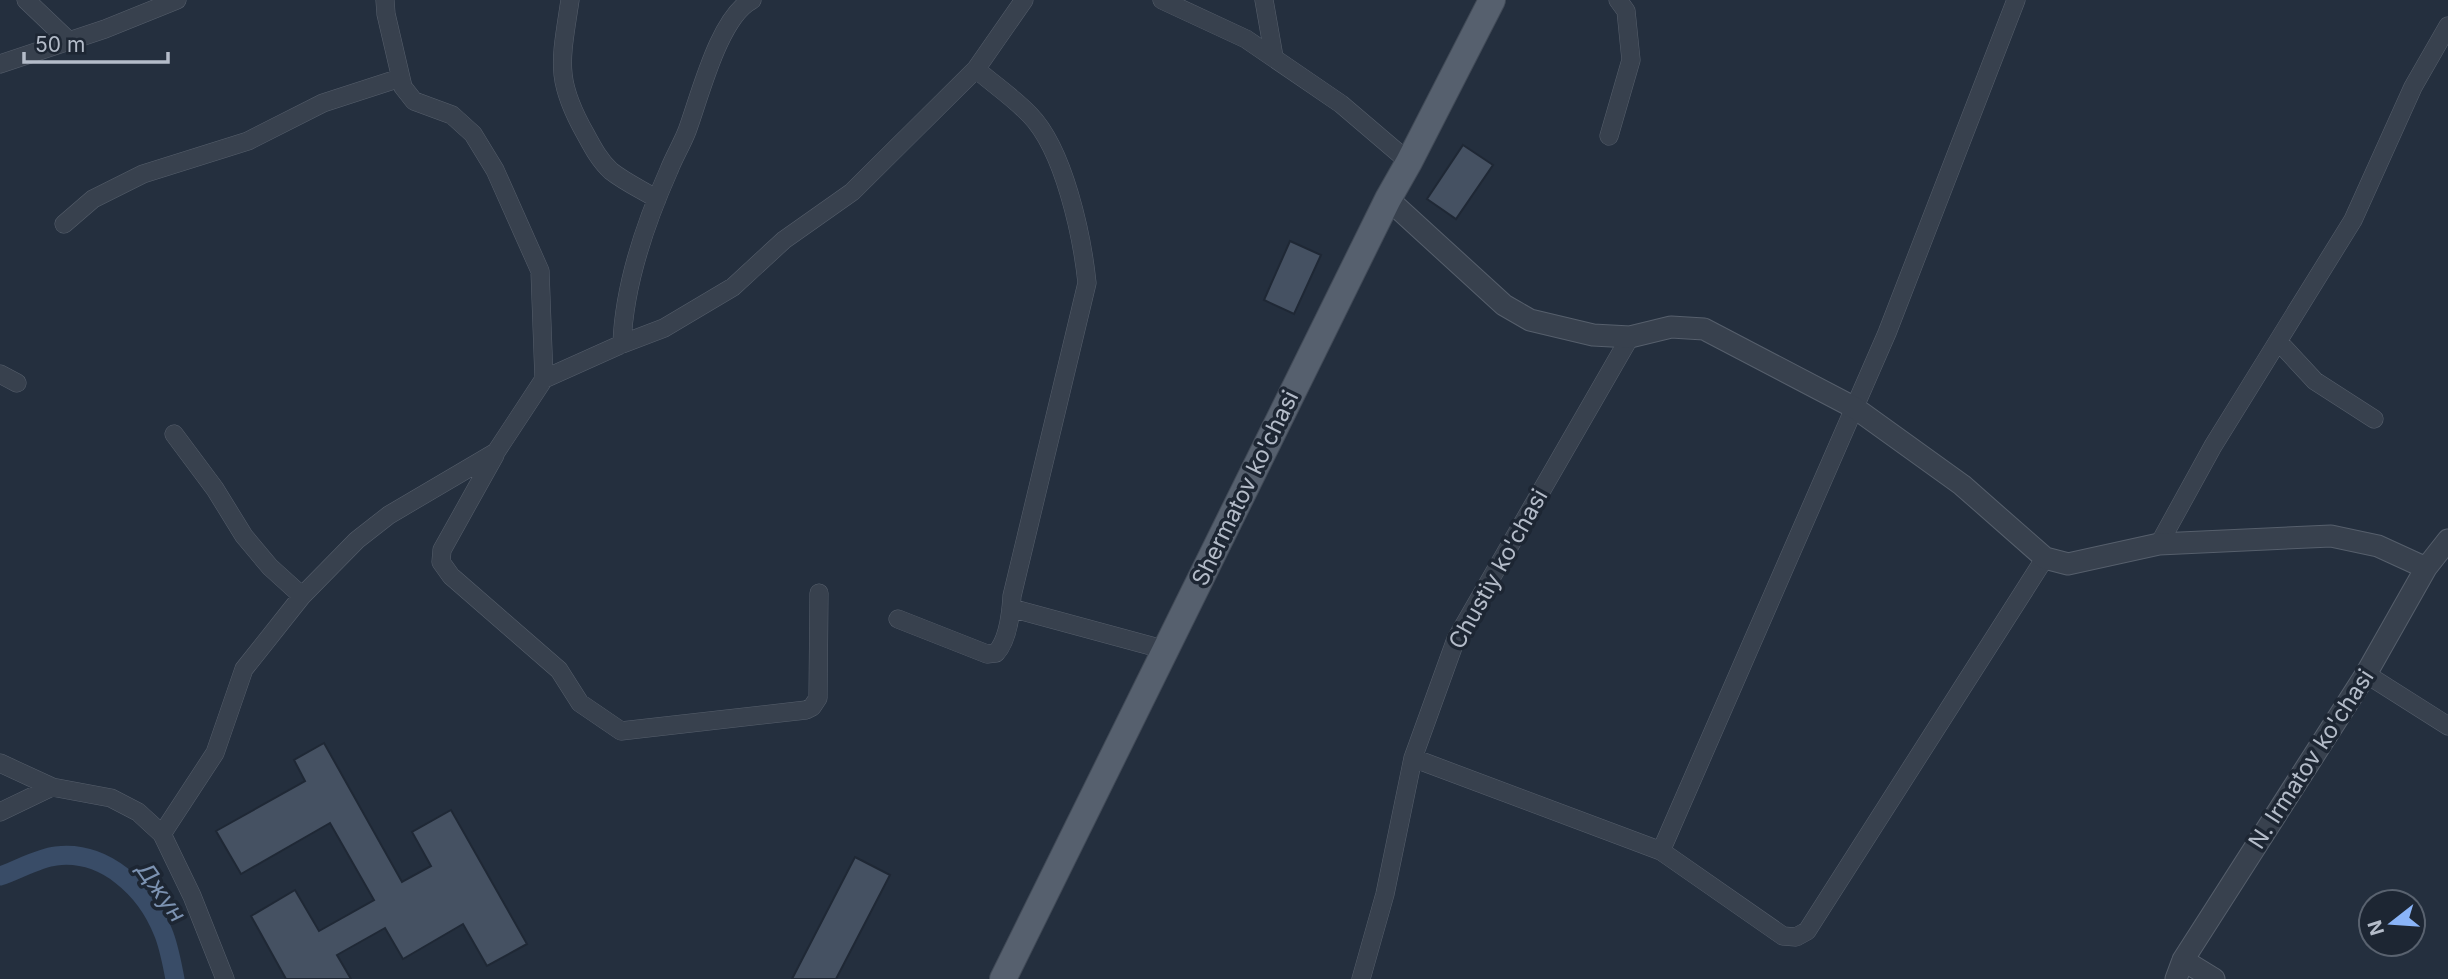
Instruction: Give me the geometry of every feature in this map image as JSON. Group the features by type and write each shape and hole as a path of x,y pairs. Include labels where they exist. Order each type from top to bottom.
{"main road":[{"name":"Shermatov ko'chasi","path":"1003,979 1388,199 1492,0"}],"street":[{"path":"26,0 69,41"},
{"path":"0,64 177,0"},
{"path":"385,0 403,87 414,101 452,115 473,134 495,170 540,271 544,379"},
{"path":"570,0 561,77 570,108 597,156 611,170 657,199"},
{"path":"622,344 623,311 657,199 686,134 709,66 730,21 737,11 752,0"},
{"path":"819,593 820,670 818,698 812,707 806,710 621,731 580,703 559,670 451,576 442,562 442,550 496,453 544,379 664,328 733,287 784,240 852,192 976,69 1024,0"},
{"path":"1162,0 1246,39 1274,57 1341,104 1409,162"},
{"path":"1264,0 1274,57"},
{"path":"1609,136 1631,60 1626,11 1618,0"},
{"path":"1661,851 1855,408 1939,204 2016,0"},
{"path":"2159,544 2213,446 2353,220 2413,87 2448,26"},
{"path":"898,619 991,654 996,653 1002,645 1087,282 1075,214 1059,165 1044,134 1030,116 976,69"},
{"path":"64,224 93,199 143,174 248,141 323,103 400,78"},
{"path":"1388,199 1504,305 1530,320 1593,335 1630,337 1671,327 1704,329 1855,408 1962,485 2045,558 2068,564 2159,544 2331,536 2378,546 2426,568"},
{"name":"Chustiy ko'chasi","path":"1361,979 1385,894 1413,758 1456,639 1630,337"},
{"path":"2278,341 2315,381 2374,419"},
{"path":"0,373 17,383"},
{"path":"174,435 215,489 244,536 270,567 302,596"},
{"path":"162,834 215,753 244,669 302,596 356,540 389,515 496,453"},
{"name":"N. Irmatov ko'chasi","path":"2179,970 2366,674 2426,568 2448,540"},
{"path":"1413,758 1661,851 1783,936 1796,937 1807,931 2045,558"},
{"path":"1011,608 1166,650"},
{"path":"2366,674 2448,726"},
{"path":"0,763 52,787 111,799 138,812 162,834 192,896 225,979"},
{"path":"0,813 52,787"},
{"path":"2179,970 2214,979"}],"building":[{"path":"1463,145 1493,165 1456,219 1427,199"},
{"path":"1290,241 1321,255 1294,314 1264,300"},
{"path":"324,743 402,882 431,866 412,832 451,810 527,944 487,966 463,924 403,959 385,928 337,955 351,979 286,979 251,916 295,890 319,931 374,900 330,823 241,874 216,831 305,781 294,760"},
{"path":"855,857 890,875 836,979 792,979"}],"waterway":[{"name":"Джун","path":"0,876 56,856 91,859 107,866 135,887 156,916 167,943 175,979"}]}
